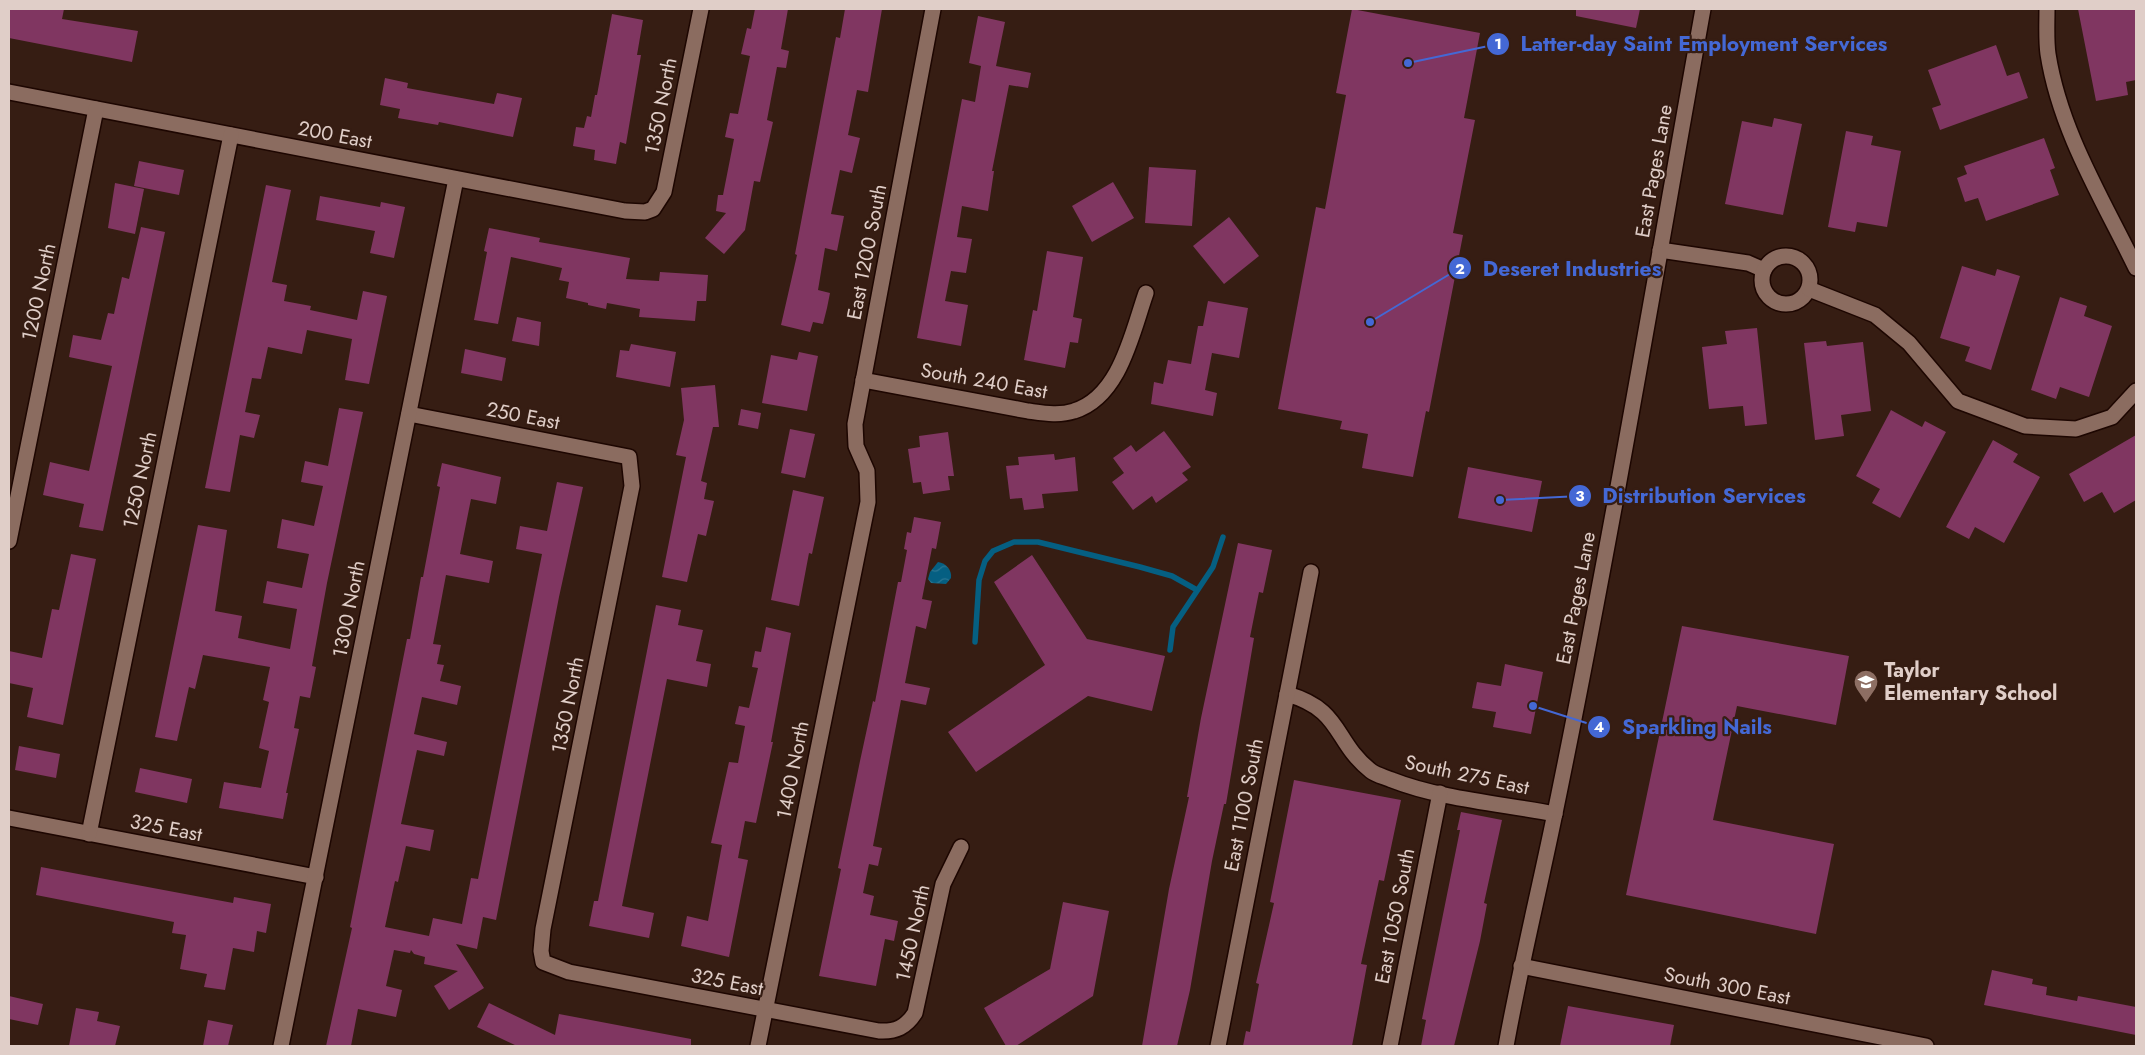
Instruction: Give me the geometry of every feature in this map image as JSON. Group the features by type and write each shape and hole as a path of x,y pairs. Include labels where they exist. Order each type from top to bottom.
{"street":[{"name":"1350 North","path":"653,209 659,202 666,182 701,9"},
{"name":"East 1200 South","path":"868,502 867,471 858,454 855,435 933,9"},
{"name":"East Pages Lane","path":"1506,1046 1521,966 1555,814 1703,9"},
{"path":"2047,9 2048,53 2059,102 2093,183 2136,268"},
{"name":"200 East","path":"9,92 624,211 645,212 653,209"},
{"name":"1200 North","path":"9,541 96,109"},
{"name":"1250 North","path":"88,834 231,135"},
{"name":"1300 North","path":"281,1046 456,179"},
{"path":"1660,250 1748,263 1764,270"},
{"path":"1782,256 1793,256 1803,262 1808,269 1811,281 1809,289 1798,302 1786,305 1774,302 1762,287 1764,270 1774,259 1782,256"},
{"path":"1809,289 1875,315 1910,343 1958,401 2025,426 2076,429 2112,417 2136,391"},
{"name":"South 240 East","path":"864,380 1028,411 1050,414 1075,411 1088,404 1110,383 1125,352 1146,293"},
{"name":"250 East","path":"409,414 628,457"},
{"name":"1350 North","path":"543,962 541,951 543,930 632,486 628,457"},
{"name":"1400 North","path":"758,1046 868,502"},
{"name":"East 1100 South","path":"1218,1046 1311,572"},
{"name":"South 275 East","path":"1287,694 1307,700 1328,716 1352,753 1372,772 1406,786 1555,814"},
{"name":"East 1050 South","path":"1390,1046 1440,793"},
{"name":"325 East","path":"9,818 316,877"},
{"name":"1450 North","path":"904,1026 911,1020 918,1004 943,884 962,846"},
{"name":"325 East","path":"543,962 569,972 879,1031 888,1031 904,1026"},
{"name":"South 300 East","path":"1521,966 1926,1046"}],"water":[{"path":"938,562 946,565 951,572 951,578 946,584 931,583 928,579 930,572"}],"building":[{"path":"9,9 64,9 62,19 138,31 132,62 9,38"},
{"path":"755,9 788,9 781,49 789,51 786,68 777,67 767,120 773,122 760,182 754,181 745,230 724,254 705,238 726,213 716,211 718,195 723,195 734,139 725,137 730,113 738,114 750,56 741,54 747,28 751,29"},
{"path":"845,9 882,9 868,92 857,90 848,135 860,138 852,173 840,170 831,214 844,216 837,251 825,248 818,290 830,293 827,308 823,324 813,322 810,332 781,325 797,255 795,254 836,37 840,38"},
{"path":"1352,9 1480,33 1464,118 1475,120 1453,233 1463,235 1429,412 1426,411 1413,477 1362,468 1368,434 1340,429 1342,421 1278,409 1316,207 1325,209 1346,95 1336,93"},
{"path":"1576,9 1640,9 1636,28 1576,16"},
{"path":"2078,9 2136,9 2136,80 2126,82 2128,95 2096,101"},
{"path":"612,14 643,20 637,55 641,55 626,144 620,142 616,164 594,160 595,150 573,146 576,127 584,128 587,116 591,117"},
{"path":"978,16 1005,22 996,66 1031,73 1028,88 1009,85 992,171 994,171 988,211 962,206 957,237 972,239 966,273 951,271 945,301 968,305 961,346 917,338 962,99 975,102 981,66 969,63"},
{"path":"1996,45 2007,76 2019,72 2028,98 1940,130 1932,108 1941,105 1928,70"},
{"path":"385,78 408,83 407,88 494,104 497,93 522,98 513,137 439,122 438,125 398,118 400,109 380,105"},
{"path":"1774,118 1802,124 1783,215 1725,204 1742,121 1772,127"},
{"path":"1846,131 1873,136 1871,145 1901,151 1887,227 1857,222 1855,232 1828,227"},
{"path":"2044,138 2055,168 2050,170 2059,195 1986,221 1978,198 1965,202 1957,178 1967,174 1964,166"},
{"path":"139,161 184,170 179,195 134,186"},
{"path":"1149,167 1196,170 1192,226 1145,223"},
{"path":"1113,182 1134,218 1092,242 1072,206"},
{"path":"115,183 144,189 135,234 108,228"},
{"path":"266,185 291,190 272,282 287,285 284,301 311,306 310,310 357,320 363,291 387,296 369,384 345,380 352,339 307,330 302,354 268,347 261,379 252,378 245,412 260,415 254,438 240,435 230,492 205,488"},
{"path":"320,196 380,207 381,202 405,207 394,258 370,253 375,231 316,220"},
{"path":"1229,217 1259,256 1224,284 1193,246"},
{"path":"141,227 165,232 103,531 79,527 84,504 43,495 50,462 89,471 112,366 69,357 73,335 101,340 108,313 114,314 122,277 129,279"},
{"path":"489,228 540,238 539,242 630,258 626,279 659,281 660,272 708,275 706,301 697,301 695,321 639,317 640,309 607,303 606,309 566,298 569,282 559,280 562,268 511,257 498,324 474,320 487,252 484,251"},
{"path":"1047,251 1083,257 1073,317 1082,319 1078,343 1070,342 1065,368 1024,360 1033,310 1037,311"},
{"path":"1962,266 1995,276 1997,269 2020,276 1991,370 1965,361 1970,347 1940,338"},
{"path":"2060,297 2087,306 2084,316 2112,326 2089,397 2060,387 2056,399 2031,390"},
{"path":"1208,301 1248,308 1239,358 1212,353 1205,390 1217,393 1213,416 1151,404 1154,382 1163,384 1168,360 1191,364 1198,326 1203,326"},
{"path":"517,317 541,322 539,346 512,341"},
{"path":"1757,328 1767,424 1745,426 1743,406 1709,409 1702,347 1727,344 1725,331"},
{"path":"1826,341 1827,346 1863,342 1871,411 1841,415 1844,436 1815,440 1804,343"},
{"path":"631,344 676,352 670,387 616,377 620,350 629,351"},
{"path":"465,349 506,358 502,381 461,373"},
{"path":"799,352 818,356 807,411 762,403 771,355 797,360"},
{"path":"715,385 719,427 713,427 701,481 707,483 704,499 714,501 706,536 698,534 687,582 662,577 686,457 676,455 684,420 681,388"},
{"path":"339,408 363,412 327,583 312,666 316,667 310,698 300,696 294,728 299,729 286,793 288,793 283,819 219,808 224,782 261,788 269,751 259,748 269,702 263,700 270,667 203,655 195,689 189,687 177,741 155,737 198,525 227,530 215,611 242,616 238,638 290,649 297,609 263,603 267,581 302,588 309,554 277,548 282,519 314,526 323,486 301,482 305,461 328,466"},
{"path":"741,409 761,413 758,429 738,425"},
{"path":"1891,410 1922,427 1925,421 1946,432 1900,518 1872,503 1880,489 1856,476"},
{"path":"790,429 815,434 805,478 781,473"},
{"path":"1164,431 1191,467 1182,473 1188,480 1156,503 1152,496 1133,510 1112,482 1124,473 1113,458 1131,445 1136,452"},
{"path":"948,432 954,476 948,476 950,490 923,494 921,482 913,483 908,449 920,447 919,436"},
{"path":"2136,435 2136,500 2114,513 2102,492 2084,502 2069,474"},
{"path":"1993,440 2018,454 2013,462 2040,477 2004,543 1975,527 1969,539 1946,527"},
{"path":"1054,454 1055,460 1075,457 1078,491 1042,494 1044,508 1024,510 1022,498 1010,499 1006,466 1019,465 1018,457"},
{"path":"442,463 501,477 496,504 471,499 460,554 493,561 489,583 446,575 433,644 441,645 437,664 444,665 440,681 461,686 457,705 422,697 414,734 447,742 444,756 417,750 401,824 434,830 430,851 406,846 398,882 395,881 385,927 429,936 433,918 462,924 471,878 478,879 542,554 516,549 520,526 547,531 557,482 583,487 559,597 496,920 483,917 477,949 456,944 484,988 449,1010 434,986 458,971 424,964 425,957 414,954 411,950 410,953 394,950 386,986 402,990 396,1017 358,1009 351,1046 326,1046 352,928 350,927 407,639 410,639 421,577 423,577 440,487 437,486"},
{"path":"1468,467 1542,481 1532,532 1458,518"},
{"path":"793,490 824,497 812,554 809,553 799,606 771,600"},
{"path":"914,517 941,522 936,549 932,548 922,599 932,601 926,629 916,626 905,683 930,688 926,705 901,700 873,846 882,848 878,866 869,864 863,893 874,896 870,915 898,921 894,941 885,939 876,986 819,976 841,869 838,868 860,761 873,701 875,702 898,582 901,582 907,550 904,549 907,532 911,533"},
{"path":"1238,543 1272,550 1263,593 1259,592 1250,637 1254,638 1226,804 1224,804 1212,861 1190,990 1177,1046 1142,1046 1169,889 1189,797 1187,797 1201,718"},
{"path":"71,554 96,559 63,725 27,717 33,688 9,683 9,651 42,658 52,609 59,610"},
{"path":"1032,555 1087,639 1165,656 1152,711 1088,696 976,772 948,732 1045,665 994,582"},
{"path":"656,605 681,610 678,625 703,630 696,661 711,664 707,687 667,679 622,906 654,913 649,938 589,926 594,901 598,901"},
{"path":"1682,626 1849,656 1836,725 1737,706 1713,820 1834,844 1816,934 1626,895"},
{"path":"766,627 791,633 771,742 773,742 756,823 745,821 738,858 748,860 729,957 681,946 687,916 708,921 722,845 711,843 729,762 738,763 745,726 735,724 739,706 749,708 758,668 752,667 755,651 761,652"},
{"path":"1505,664 1543,672 1531,734 1493,727 1496,712 1472,708 1477,682 1501,686"},
{"path":"19,746 60,754 56,778 15,770"},
{"path":"140,768 192,779 187,803 135,792"},
{"path":"1294,780 1401,800 1384,881 1379,880 1361,964 1367,965 1352,1046 1243,1046 1246,1031 1250,1032 1259,984 1256,983 1274,903 1270,902"},
{"path":"1461,812 1502,820 1484,903 1487,904 1480,941 1454,1046 1421,1046 1426,1020 1422,1019 1460,830 1457,830"},
{"path":"41,867 233,903 234,897 271,904 266,933 257,931 254,952 233,948 225,990 204,987 207,974 180,969 186,935 172,933 174,922 36,895"},
{"path":"1063,902 1109,911 1093,996 1016,1046 1006,1046 984,1008 1050,969"},
{"path":"1992,970 2033,979 2032,984 2047,987 2046,995 2077,1001 2078,996 2136,1007 2136,1035 1984,1005"},
{"path":"9,996 43,1004 38,1025 9,1019"},
{"path":"489,1003 555,1035 559,1014 691,1039 691,1046 517,1046 477,1027"},
{"path":"1568,1006 1674,1025 1670,1046 1560,1046"},
{"path":"76,1008 99,1012 97,1021 120,1026 115,1046 69,1046"},
{"path":"208,1020 233,1025 228,1046 203,1046"}],"waterway":[{"path":"1170,650 1173,627 1213,567 1223,537"},
{"path":"975,642 979,580 985,561 993,551 1014,542 1038,542 1140,567 1172,576 1197,590"}],"place":[{"name":"Latter-day Saint Employment Services","path":"1408,63"},
{"name":"Deseret Industries","path":"1370,322"},
{"name":"Distribution Services","path":"1500,500"},
{"name":"Taylor Elementary School","path":"1866,703"},
{"name":"Sparkling Nails","path":"1533,706"}]}
